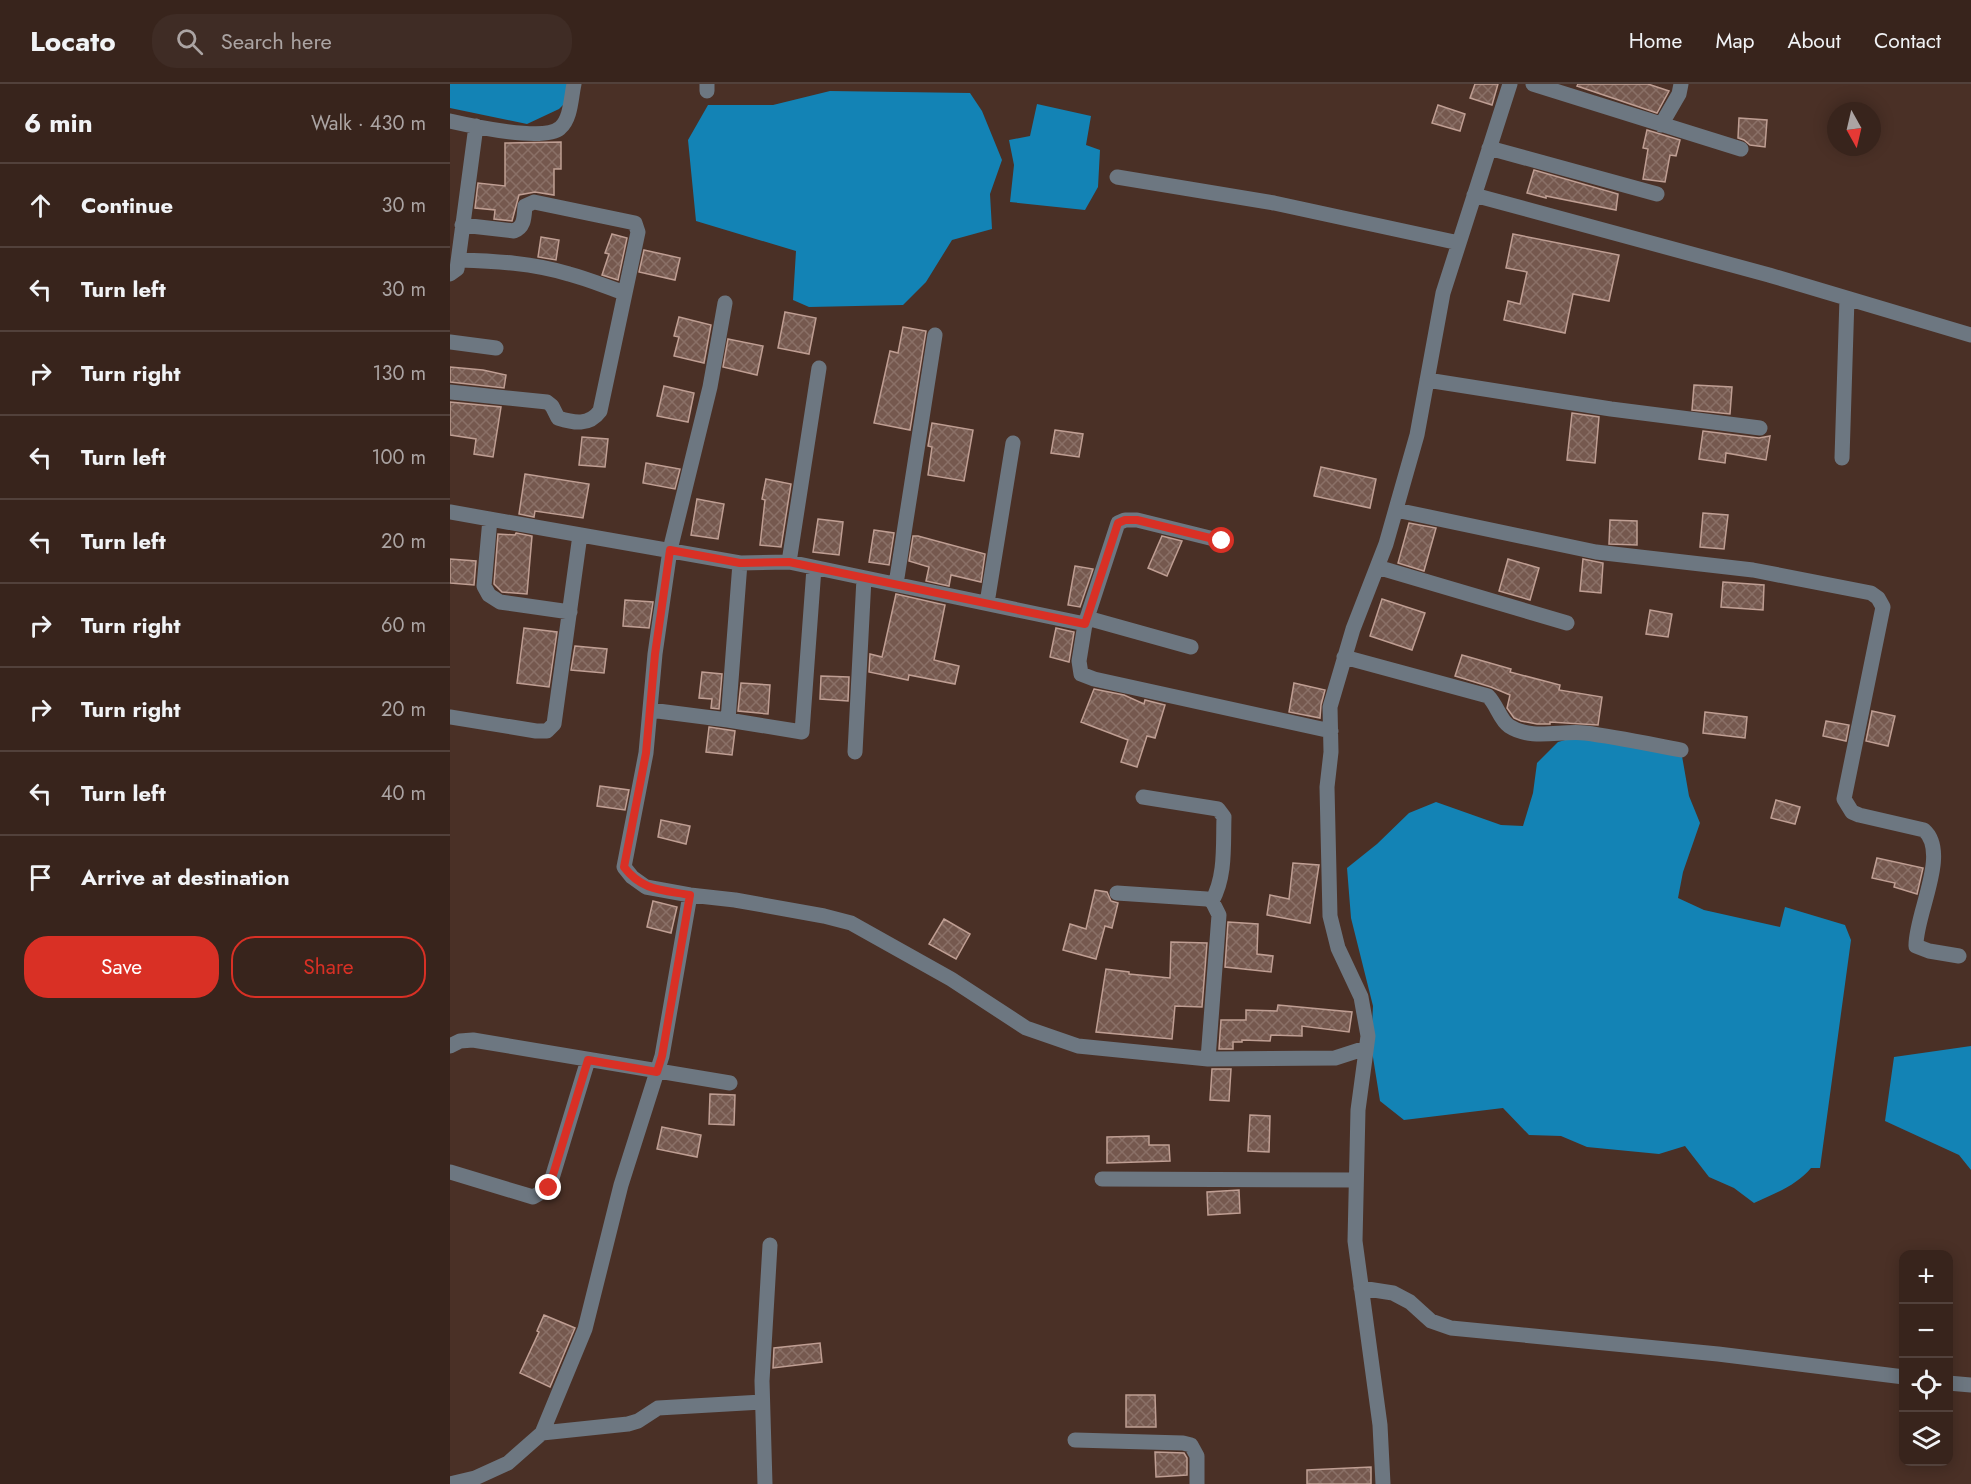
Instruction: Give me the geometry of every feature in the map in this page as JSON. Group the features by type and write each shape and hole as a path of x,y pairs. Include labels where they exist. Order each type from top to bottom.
{"street":[{"path":"450,121 530,134 551,133 566,121 574,84"},
{"path":"1383,1484 1380,1425 1354,1241 1358,1110 1368,1036 1361,997 1338,948 1330,916 1327,787 1331,752 1330,706 1353,629 1396,510 1418,435 1443,292 1510,84"},
{"path":"1533,84 1741,149"},
{"path":"1661,125 1681,84"},
{"path":"450,274 457,269 459,260 476,126"},
{"path":"1489,148 1657,194"},
{"path":"1117,177 1274,203 1459,243"},
{"path":"1474,195 1735,265 1971,335"},
{"path":"450,392 547,402 552,406 558,418 572,423 588,422 596,417 600,411 638,232 634,223 534,202 525,206 522,225 520,229 514,231 462,225"},
{"path":"459,260 491,261 568,273 626,293"},
{"path":"1842,458 1847,298"},
{"path":"724,303 710,387 670,550 655,654 646,753 624,867 632,877 646,887 735,900 851,923 951,979 1026,1028 1078,1046 1208,1059 1335,1058 1366,1048"},
{"path":"896,584 935,335"},
{"path":"450,342 496,348"},
{"path":"789,562 819,368"},
{"path":"1427,380 1611,409 1760,428"},
{"path":"987,603 1013,443"},
{"path":"1396,510 1596,552 1753,570 1870,593 1878,598 1883,608 1844,799 1852,812 1859,816 1924,830 1929,835 1933,842 1933,868 1916,946 1929,951 1959,956"},
{"path":"450,512 740,563 789,562 1086,621 1191,647"},
{"path":"490,519 484,586 489,595 500,602 570,612"},
{"path":"1222,541 1137,520 1125,520 1118,523 1086,621 1079,668 1081,674 1331,731"},
{"path":"450,717 547,731 554,724 580,535"},
{"path":"728,720 740,563"},
{"path":"1377,567 1568,623"},
{"path":"650,710 802,732 814,568"},
{"path":"855,752 864,578"},
{"path":"1344,657 1488,696 1495,703 1503,721 1509,727 1541,735 1585,732 1681,750"},
{"path":"1143,797 1218,809 1224,817 1221,879 1219,890 1212,902"},
{"path":"1117,893 1207,899 1212,902 1219,915 1208,1059"},
{"path":"450,1484 475,1478 508,1464 542,1433 585,1329 621,1185 662,1056 690,895"},
{"path":"450,1046 460,1041 473,1040 730,1083"},
{"path":"450,1172 533,1197 549,1188 588,1060"},
{"path":"1102,1179 1356,1180"},
{"path":"765,1484 762,1402 770,1245"},
{"path":"1361,1288 1393,1293 1410,1302 1431,1321 1451,1328 1718,1354 1899,1376"},
{"path":"1953,1383 1971,1385"},
{"path":"542,1433 628,1424 638,1421 658,1408 762,1402"},
{"path":"1075,1440 1191,1445 1197,1456 1197,1484"}],"water":[{"path":"450,84 569,84 567,101 559,109 527,124 450,108"},
{"path":"830,91 970,93 982,111 1002,160 990,194 992,229 952,240 926,282 903,305 809,307 793,300 796,251 696,221 688,140 708,105 773,105"},
{"path":"1037,104 1091,116 1086,145 1100,150 1098,187 1085,210 1010,202 1014,165 1009,140 1030,136"},
{"path":"1579,736 1682,756 1689,796 1700,823 1683,872 1678,898 1704,910 1780,927 1785,907 1845,925 1851,940 1820,1168 1811,1168 1792,1184 1754,1203 1734,1188 1709,1177 1685,1146 1659,1154 1587,1147 1561,1136 1529,1135 1503,1108 1404,1120 1380,1101 1371,1045 1373,1006 1351,918 1347,868 1377,844 1409,813 1436,802 1501,825 1523,826 1533,793 1537,763 1558,742"},
{"path":"1971,1046 1971,1170 1959,1155 1885,1121 1894,1057"}],"building":[{"path":"1475,84 1498,84 1492,105 1470,98"},
{"path":"1578,84 1648,84 1669,91 1657,113 1577,86"},
{"path":"1438,105 1465,114 1460,131 1432,123"},
{"path":"1739,118 1767,120 1765,147 1750,145 1738,138"},
{"path":"1647,130 1680,140 1676,156 1670,155 1665,182 1643,179 1648,149 1643,148"},
{"path":"561,142 561,169 554,169 554,195 535,192 519,195 512,221 494,219 495,210 475,208 478,183 505,186 505,143"},
{"path":"1534,170 1618,194 1616,210 1527,193"},
{"path":"612,234 627,238 618,280 602,275 609,254 605,253"},
{"path":"1513,234 1619,255 1609,301 1573,294 1565,333 1504,320 1508,301 1520,304 1527,272 1506,268"},
{"path":"541,237 559,240 556,260 538,257"},
{"path":"644,250 680,258 675,280 639,272"},
{"path":"785,312 816,318 809,354 778,348"},
{"path":"679,317 711,325 704,363 674,356 679,337 674,336"},
{"path":"903,327 926,331 910,430 874,423 890,351 898,353"},
{"path":"728,339 763,346 757,375 723,367"},
{"path":"450,367 506,375 504,388 450,382"},
{"path":"1694,385 1732,387 1730,414 1692,410"},
{"path":"664,386 694,393 688,422 657,416"},
{"path":"450,402 501,407 493,457 474,454 476,439 450,435"},
{"path":"1572,413 1599,417 1595,463 1567,460"},
{"path":"932,423 973,430 964,481 928,475 932,447 928,446"},
{"path":"1055,430 1083,434 1079,457 1051,453"},
{"path":"1703,431 1759,438 1770,436 1766,460 1726,453 1725,463 1699,459"},
{"path":"582,437 608,439 605,467 579,465"},
{"path":"646,463 680,469 675,489 643,483"},
{"path":"1321,467 1376,479 1370,508 1314,496"},
{"path":"525,474 589,484 583,518 535,511 534,517 519,514"},
{"path":"766,479 791,484 781,547 760,545 765,500 762,499"},
{"path":"697,499 724,504 718,539 691,535"},
{"path":"1703,513 1728,515 1724,549 1700,547"},
{"path":"818,519 843,522 839,555 813,552"},
{"path":"1610,520 1637,521 1637,545 1609,544"},
{"path":"1409,523 1436,528 1424,571 1398,563"},
{"path":"874,530 894,533 889,565 869,562"},
{"path":"516,533 532,536 527,594 502,592 494,584 498,534 515,535"},
{"path":"913,536 985,554 981,582 951,575 949,586 926,581 929,567 909,561"},
{"path":"1162,536 1182,541 1167,576 1148,568"},
{"path":"450,559 476,561 474,585 450,583"},
{"path":"1508,559 1539,568 1530,600 1499,591"},
{"path":"1583,559 1603,563 1601,593 1580,591"},
{"path":"1075,566 1093,569 1080,607 1068,605"},
{"path":"1723,582 1764,585 1763,610 1721,607"},
{"path":"896,594 945,605 934,660 959,666 955,684 909,675 908,680 869,672 870,654 882,657"},
{"path":"1382,599 1425,613 1412,650 1370,636"},
{"path":"625,600 653,602 649,628 623,626"},
{"path":"1650,610 1672,614 1668,637 1646,634"},
{"path":"524,628 557,632 549,687 517,683"},
{"path":"1056,628 1074,632 1069,662 1050,657"},
{"path":"575,646 607,649 604,673 571,670"},
{"path":"1462,655 1511,669 1510,672 1560,685 1559,690 1602,697 1598,725 1550,722 1550,724 1537,724 1514,718 1507,708 1510,695 1455,676"},
{"path":"702,672 722,674 719,709 711,708 712,699 699,698"},
{"path":"821,676 849,677 848,701 820,699"},
{"path":"741,683 770,685 768,714 738,711"},
{"path":"1294,683 1325,690 1320,718 1289,712"},
{"path":"1094,689 1124,695 1144,704 1145,700 1165,705 1155,738 1147,736 1137,767 1121,762 1128,740 1081,722"},
{"path":"1872,711 1895,716 1888,746 1866,741"},
{"path":"1705,712 1747,717 1745,738 1703,733"},
{"path":"1826,721 1849,725 1846,741 1823,736"},
{"path":"709,727 735,731 732,755 706,752"},
{"path":"600,786 629,790 625,810 597,806"},
{"path":"1776,800 1800,807 1795,824 1771,818"},
{"path":"661,820 690,826 686,844 658,837"},
{"path":"1877,858 1923,868 1917,894 1894,887 1895,883 1872,878"},
{"path":"1293,863 1319,865 1310,923 1267,915 1270,895 1289,899"},
{"path":"1095,890 1107,892 1111,901 1118,903 1112,928 1105,926 1096,959 1063,950 1070,924 1086,929"},
{"path":"653,901 677,907 671,933 647,927"},
{"path":"944,919 970,934 956,959 929,944"},
{"path":"1228,922 1258,924 1257,954 1273,956 1271,972 1225,967"},
{"path":"1171,942 1207,943 1202,1007 1175,1006 1172,1039 1096,1032 1106,969 1170,978"},
{"path":"1278,1005 1352,1012 1349,1032 1302,1026 1302,1036 1271,1035 1270,1041 1242,1040 1242,1042 1233,1042 1233,1049 1219,1049 1221,1020 1246,1020 1246,1010 1277,1011"},
{"path":"1212,1069 1231,1069 1229,1101 1210,1100"},
{"path":"710,1094 735,1095 734,1125 709,1124"},
{"path":"1250,1115 1270,1116 1269,1152 1248,1151"},
{"path":"662,1127 701,1135 697,1157 657,1149"},
{"path":"1149,1136 1149,1145 1169,1145 1170,1161 1107,1163 1107,1137"},
{"path":"1239,1190 1240,1213 1208,1215 1207,1192"},
{"path":"544,1315 575,1328 550,1387 520,1373 539,1332 537,1331"},
{"path":"820,1343 822,1362 773,1368 774,1348"},
{"path":"1126,1395 1155,1395 1156,1427 1126,1427"},
{"path":"1155,1452 1184,1453 1187,1458 1187,1475 1156,1477"},
{"path":"1371,1467 1371,1484 1307,1484 1307,1470"}],"route":[{"path":"549,1188 588,1060 657,1072 662,1056 690,895 646,887 632,877 624,867 646,753 655,654 670,550 740,563 789,562 1085,624 1118,523 1125,520 1137,520 1222,541"}]}
